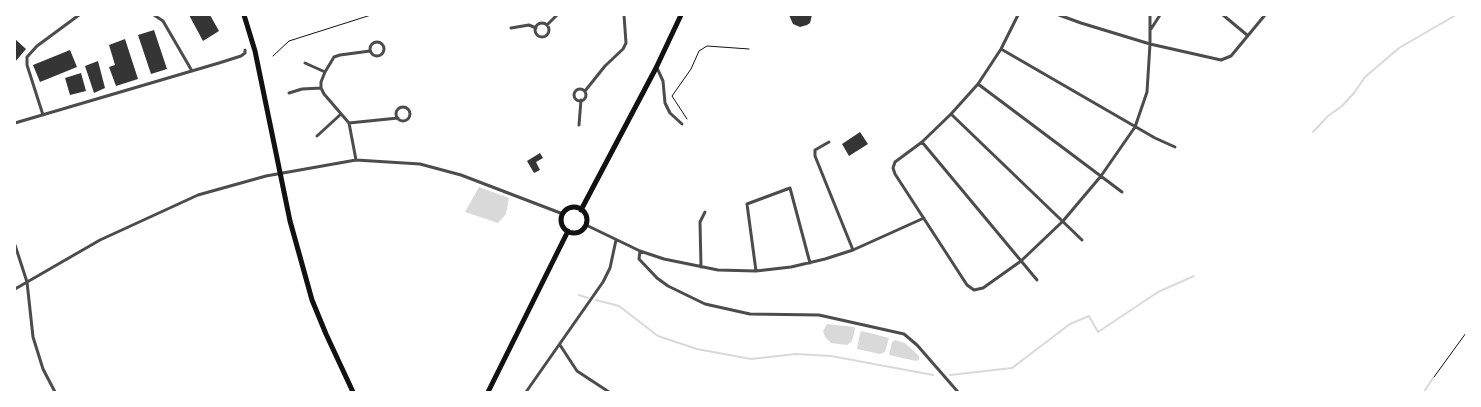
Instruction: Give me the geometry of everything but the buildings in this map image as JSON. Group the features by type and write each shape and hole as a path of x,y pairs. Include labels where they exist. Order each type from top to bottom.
{"main road":[{"path":"244,15 260,71 290,221 312,300 354,392"},
{"path":"581,210 656,68 680,15"},
{"path":"571,208 581,210 586,216 584,229 576,233 568,231 563,226 563,214 571,208"},
{"path":"488,392 568,231"}],"street":[{"path":"43,114 27,64 27,57 37,46 79,15"},
{"path":"154,15 163,21 192,71"},
{"path":"547,26 557,15"},
{"path":"579,125 581,100 585,97 584,91 605,66 623,49 626,43 624,15"},
{"path":"1018,15 1001,49 978,84 922,142 894,162 893,168 895,174 967,285 974,290 983,288 1021,261 1063,221 1101,176 1135,127 1147,92 1150,15"},
{"path":"1060,15 1150,44 1222,60 1231,56 1265,15"},
{"path":"1150,30 1160,15"},
{"path":"1223,15 1247,35"},
{"path":"536,28 541,24 547,26"},
{"path":"511,28 530,26 536,28"},
{"path":"536,28 536,34 542,37 546,36 549,32 547,26"},
{"path":"375,42 379,42 383,47 382,54 378,56 373,55 370,51 371,45 375,42"},
{"path":"1001,49 1135,127 1175,147"},
{"path":"15,124 43,114 241,56 246,50"},
{"path":"356,160 349,123 321,88 325,72 334,57 370,51"},
{"path":"305,63 325,72"},
{"path":"656,68 663,81 664,103 670,113 682,124"},
{"path":"978,84 1122,192"},
{"path":"289,93 302,89 321,88"},
{"path":"581,100 574,97 575,92 579,89 584,91"},
{"path":"349,123 398,118 404,120 408,118 409,110 403,107 399,108 397,112 398,118"},
{"path":"317,136 341,114"},
{"path":"951,114 1082,240"},
{"path":"829,142 815,150 815,156 853,250"},
{"path":"922,142 1037,280"},
{"path":"15,289 100,240 198,195 266,176 356,160 420,164 461,175 563,214"},
{"path":"756,271 747,204 790,188 810,262"},
{"path":"701,267 700,222 706,212"},
{"path":"586,225 640,251 664,259 718,270 756,271 791,267 853,250 924,218"},
{"path":"526,392 603,282 610,268 616,240"},
{"path":"15,245 27,282 33,337 43,369 56,392"},
{"path":"640,251 639,259 657,278 668,286 705,304 750,314 819,315 904,334 917,345 958,392"},
{"path":"560,345 577,371 610,392"}],"path":[{"path":"273,56 289,41 371,15"},
{"path":"686,119 672,96 691,69 699,51 707,46 749,49"},
{"path":"1434,377 1466,332"}],"shaded area":[{"path":"479,187 509,198 506,214 498,223 465,212"},
{"path":"827,324 854,327 852,341 847,345 831,343 825,337 823,331"},
{"path":"862,331 889,338 885,352 880,354 857,349"},
{"path":"895,340 905,343 919,356 919,360 889,355 892,342"}],"waterway":[{"path":"1313,132 1328,116 1342,106 1365,77 1399,48 1456,15"},
{"path":"950,375 1012,368 1070,324 1089,316 1098,332 1158,292 1194,276"},
{"path":"579,295 588,298"},
{"path":"596,300 619,306 658,336 697,349 751,359 796,354 831,356 933,375"},
{"path":"1424,392 1433,378"}]}
